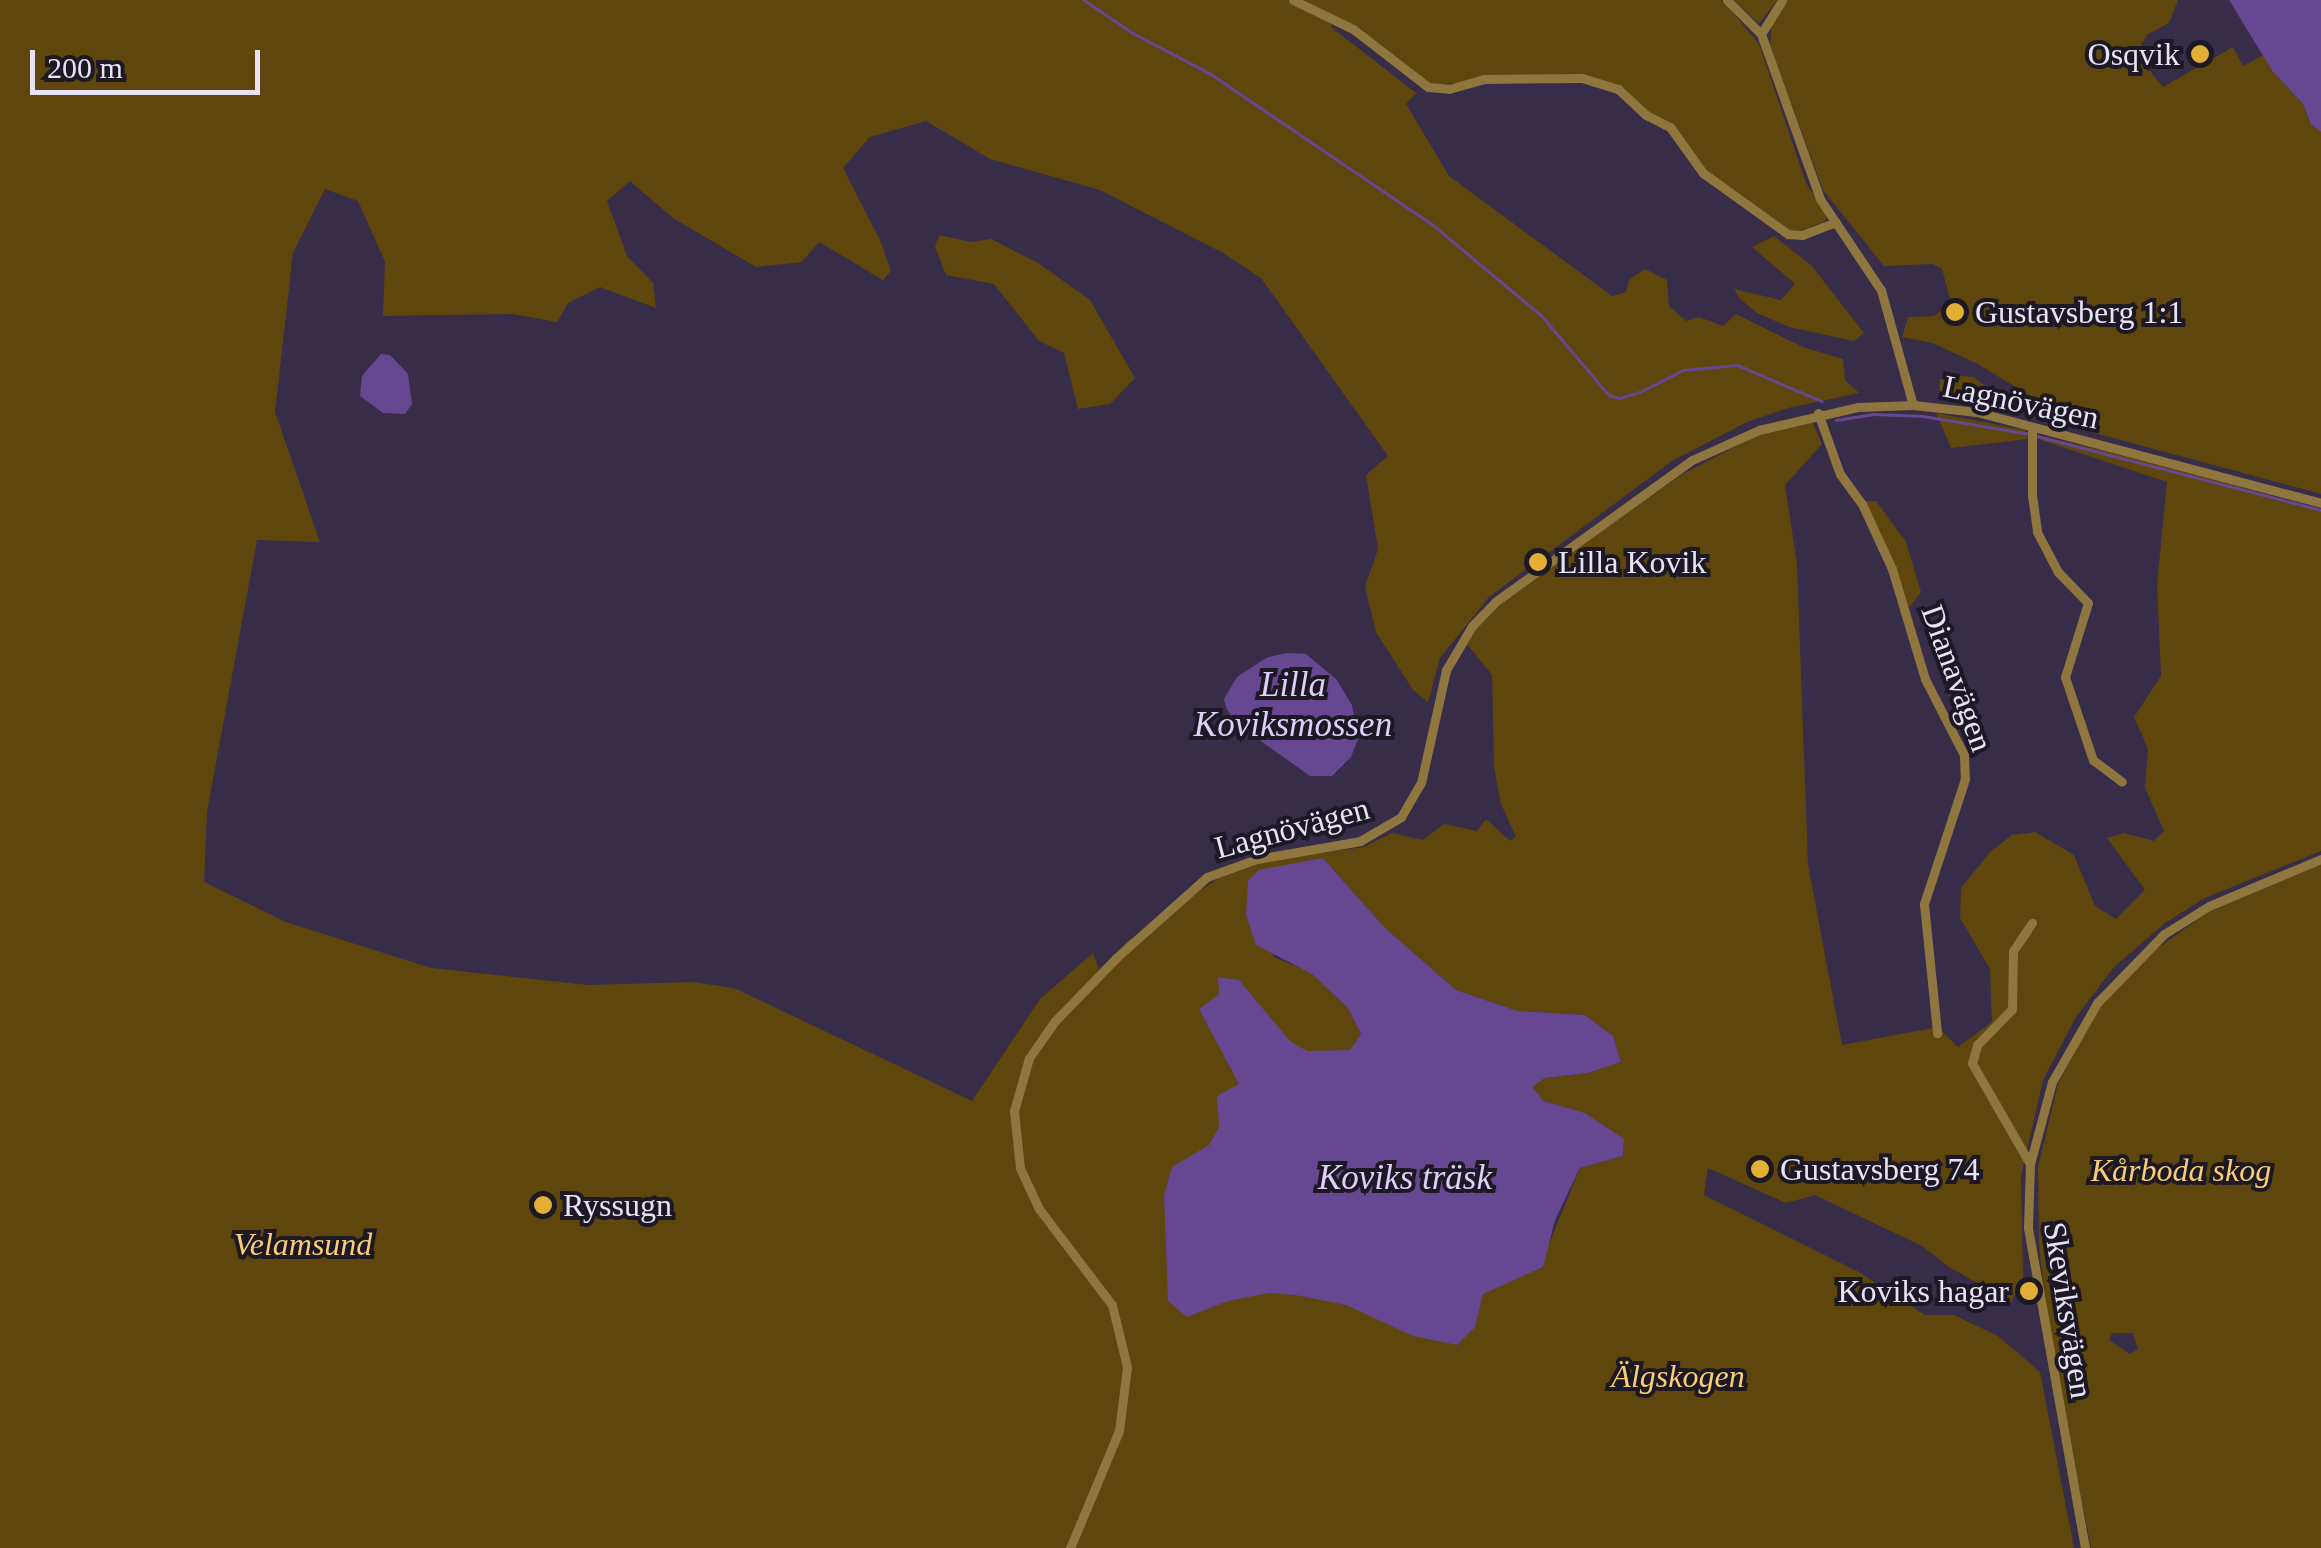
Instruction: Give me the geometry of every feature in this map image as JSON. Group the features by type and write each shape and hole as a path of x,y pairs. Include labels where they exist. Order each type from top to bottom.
{"street":[{"path":"1293,0 1353,29 1428,87 1449,89 1484,79 1582,78 1618,90 1646,115 1670,127 1703,173 1788,234 1802,235 1836,222"},
{"path":"1726,0 1761,34 1809,172 1881,290 1912,406"},
{"path":"1761,34 1782,0"},
{"name":"Lagnövägen","path":"1070,1548 1120,1431 1128,1367 1112,1306 1039,1209 1020,1168 1014,1110 1036,1046 1116,958 1207,877 1257,858 1360,841 1402,816 1421,783 1434,708 1446,670 1472,626 1494,602 1692,460 1759,430 1818,413 1912,406 1977,412 2321,503"},
{"name":"Dianavägen","path":"1818,413 1840,474 1870,519 1892,569 1926,679 1964,754 1965,779 1924,904 1937,1033"},
{"path":"2032,426 2032,495 2037,532 2058,572 2088,603 2065,678 2093,760 2122,782"},
{"name":"Skeviksvägen","path":"2085,1548 2034,1270 2027,1210 2030,1164 2058,1069 2096,1003 2164,934 2209,906 2321,859"},
{"path":"2030,1164 1972,1062 1977,1045 2012,1009 2014,951 2032,923"}],"green space":[{"path":"0,0 1287,0 1333,22 1331,27 1416,93 1406,104 1449,176 1612,296 1626,292 1629,280 1645,269 1667,280 1669,306 1686,321 1699,317 1723,326 1736,314 1803,347 1843,359 1845,380 1859,393 1788,408 1747,422 1672,461 1489,597 1440,658 1428,702 1413,690 1376,632 1365,587 1378,549 1366,475 1388,456 1261,278 1223,253 1100,190 990,159 926,121 870,137 843,168 881,242 891,271 883,280 819,242 802,262 756,267 673,218 630,181 607,201 627,256 653,283 656,308 600,287 568,303 557,322 512,314 383,316 385,262 358,201 325,189 293,253 275,412 320,542 257,540 207,812 204,882 286,922 431,968 588,985 692,982 734,988 972,1101 1040,999 1093,953 1099,970 1130,939 1140,944 1193,895 1220,878 1270,860 1364,847 1392,833 1423,840 1444,824 1477,831 1486,819 1510,841 1516,837 1501,804 1494,768 1492,675 1467,644 1474,631 1509,596 1681,475 1760,434 1805,420 1813,423 1822,444 1785,485 1797,564 1808,865 1842,1045 1938,1027 1958,1047 1992,1022 1990,969 1960,918 1961,888 1990,852 2012,835 2035,832 2074,855 2095,906 2116,919 2145,890 2107,838 2124,833 2154,841 2164,831 2145,788 2148,749 2134,717 2161,676 2157,584 2167,482 2041,440 2036,435 2162,464 2321,510 2321,851 2205,898 2165,923 2114,967 2076,1017 2043,1080 2021,1176 2023,1280 2011,1302 1949,1267 1922,1246 1815,1195 1786,1203 1708,1168 1704,1195 1859,1272 1925,1315 1954,1315 1998,1336 2040,1372 2074,1548 0,1548","holes":["1323,858 1385,928 1456,990 1518,1011 1585,1015 1613,1036 1621,1062 1588,1073 1545,1078 1531,1087 1544,1101 1585,1113 1624,1140 1623,1156 1580,1168 1549,1244 1321,1052 1350,1050 1361,1034 1348,1008 1312,973 1274,957 1248,881"]},
{"path":"1300,0 1722,0 1759,44 1806,183 1827,215 1825,221 1801,231 1789,230 1705,170 1673,124 1647,114 1626,91 1583,75 1429,85"},
{"path":"1734,0 1777,0 1759,24"},
{"path":"1785,0 2178,0 2169,23 2148,34 2136,54 2163,87 2233,47 2243,66 2265,54 2273,72 2303,104 2311,124 2321,132 2321,494 2091,432 2090,419 2078,407 2058,408 2037,400 1978,364 1932,343 1902,337 1908,317 1934,316 1951,303 1942,269 1933,264 1884,266 1823,190 1770,46 1772,23"},
{"path":"939,235 971,242 991,239 1038,263 1090,300 1135,378 1110,404 1078,409 1064,353 1039,341 994,284 946,275 935,246"},
{"path":"1774,236 1811,265 1864,333 1854,341 1789,327 1757,313 1740,299 1734,289 1781,300 1795,284 1752,247"},
{"path":"1947,374 1973,377 2021,412 1967,394 1939,395 1940,380"},
{"path":"1936,413 2025,430 2028,439 1951,448"},
{"path":"1864,501 1876,501 1906,542 1921,592 1909,608"},
{"name":"Kårboda skog","path":"2321,864 2321,1548 2091,1548 2047,1320 2039,1244 2038,1167 2058,1084 2099,1006 2148,955 2207,913","holes":["2112,1333 2133,1333 2138,1349 2130,1354 2109,1340"]}],"water":[{"path":"2229,0 2321,0 2321,132 2311,124 2303,104 2273,72"},
{"path":"381,354 390,355 408,374 412,404 405,414 383,413 360,396 362,376"},
{"name":"Lilla Koviksmossen","path":"1306,654 1336,679 1352,705 1358,739 1351,757 1332,776 1310,776 1241,727 1227,710 1224,699 1237,677 1266,658"},
{"name":"Koviks träsk","path":"1323,858 1385,928 1456,990 1518,1011 1585,1015 1613,1036 1621,1062 1588,1073 1545,1078 1532,1087 1544,1101 1585,1113 1624,1139 1623,1156 1580,1168 1555,1220 1543,1267 1483,1294 1475,1327 1457,1345 1413,1336 1346,1305 1295,1295 1269,1293 1228,1301 1187,1317 1168,1301 1164,1195 1172,1167 1209,1145 1219,1127 1217,1096 1239,1084 1199,1009 1219,994 1218,977 1239,980 1290,1041 1307,1051 1350,1050 1361,1034 1348,1008 1312,974 1256,945 1246,915 1248,881 1258,870"}],"waterway":[{"path":"1084,0 1133,33 1211,74 1432,224 1542,316 1609,395 1620,398 1640,392 1683,370 1737,365 1822,401"},
{"path":"1836,420 1874,414 1923,416 2029,434"},
{"path":"2037,436 2321,510"}],"place":[{"name":"Osqvik","path":"2200,54"},
{"name":"Gustavsberg 1:1","path":"1955,312"},
{"name":"Lilla Kovik","path":"1538,562"},
{"name":"Gustavsberg 74","path":"1760,1169"},
{"name":"Ryssugn","path":"543,1205"},
{"name":"Koviks hagar","path":"2029,1291"}],"park label":[{"name":"Velamsund","path":"303,1244"},
{"name":"Älgskogen","path":"1678,1376"}]}
